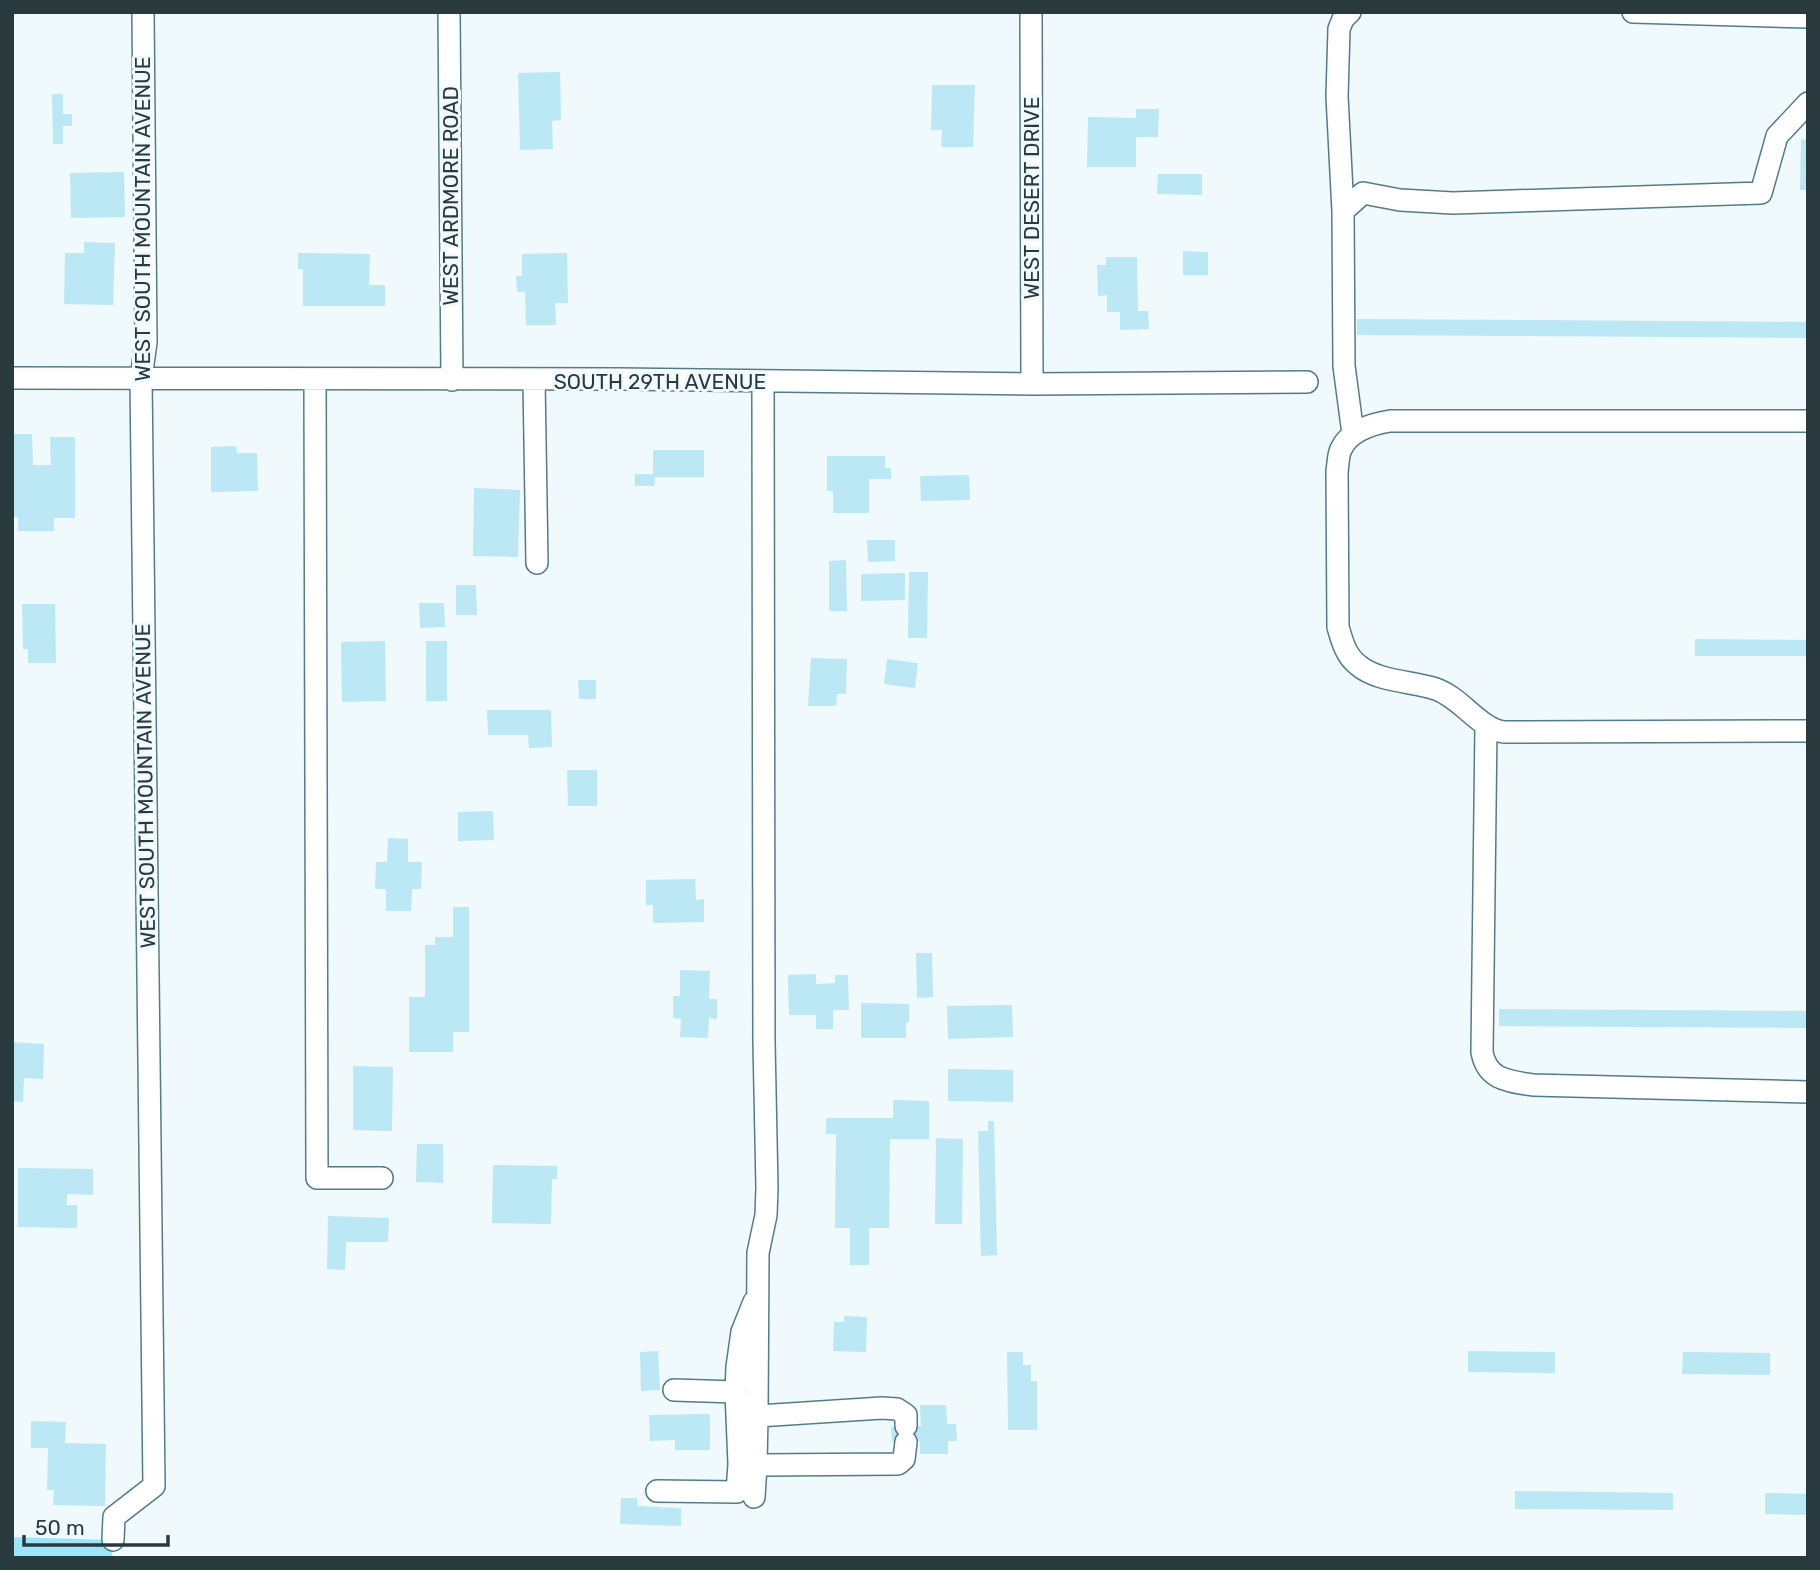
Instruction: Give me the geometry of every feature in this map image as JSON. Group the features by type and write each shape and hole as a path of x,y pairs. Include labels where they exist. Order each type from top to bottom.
{"street":[{"name":"WEST SOUTH MOUNTAIN AVENUE","path":"113,1540 114,1517 153,1486 141,379 146,342 143,12"},
{"name":"WEST ARDMORE ROAD","path":"449,12 452,380"},
{"name":"WEST DESERT DRIVE","path":"1031,12 1032,384"},
{"path":"1350,12 1339,29 1337,96 1343,211 1344,366 1353,434"},
{"path":"1633,12 1808,17"},
{"path":"1343,211 1363,193 1400,200 1453,203 1761,192 1777,136 1808,103"},
{"name":"SOUTH 29TH AVENUE","path":"12,378 619,379 1032,384 1307,382"},
{"path":"315,379 317,1178 382,1178"},
{"path":"534,380 537,563"},
{"path":"754,1497 758,1254 766,1214 763,382"},
{"path":"1808,421 1390,421 1371,424 1353,434 1341,449 1337,472 1338,627 1349,656 1367,671 1436,689 1457,700 1494,731 1808,731"},
{"path":"1486,726 1482,1052 1484,1062 1492,1073 1507,1080 1533,1085 1808,1092"},
{"path":"657,1491 737,1492 737,1367 742,1332 757,1297"},
{"path":"674,1390 736,1392"},
{"path":"756,1465 898,1464 904,1459 906,1434 906,1415 897,1409 757,1416"}],"shaded area":[{"path":"12,1537 113,1540 112,1558 12,1558"}],"building":[{"path":"560,72 561,120 552,121 553,149 520,150 518,73"},
{"path":"932,85 975,85 973,147 941,147 942,130 931,130"},
{"path":"52,94 63,94 63,114 72,114 72,126 63,126 63,144 53,144"},
{"path":"1136,109 1159,109 1158,137 1136,137 1136,167 1087,167 1088,117 1136,118"},
{"path":"1801,139 1808,140 1808,190 1800,190"},
{"path":"124,172 125,217 71,218 70,173"},
{"path":"1158,174 1202,174 1202,195 1157,194"},
{"path":"84,242 115,243 113,305 64,304 65,253 84,253"},
{"path":"1183,251 1208,252 1208,275 1183,275"},
{"path":"298,253 370,254 369,285 385,285 385,306 303,306 303,269 298,269"},
{"path":"567,253 568,303 555,303 556,325 526,325 525,292 517,292 516,276 522,276 522,254"},
{"path":"1106,257 1137,257 1138,311 1148,311 1149,329 1120,330 1120,312 1107,312 1107,295 1098,296 1097,265 1106,265"},
{"path":"1357,319 1808,322 1808,338 1357,335"},
{"path":"12,434 32,434 33,465 51,465 50,437 75,437 75,518 54,518 54,531 18,531 18,517 12,517"},
{"path":"236,446 237,453 257,453 258,491 211,492 211,447"},
{"path":"653,450 704,450 704,477 655,477 654,486 635,486 635,474 653,474"},
{"path":"827,456 885,456 885,468 891,468 891,479 869,479 869,513 833,513 833,491 827,491"},
{"path":"969,475 970,500 921,501 920,476"},
{"path":"474,488 520,490 518,557 473,556"},
{"path":"867,540 895,540 895,561 868,562"},
{"path":"846,560 847,611 829,611 829,561"},
{"path":"909,572 928,572 927,638 908,638"},
{"path":"905,573 905,600 861,601 861,574"},
{"path":"456,585 476,585 477,615 456,615"},
{"path":"419,603 444,603 445,627 420,628"},
{"path":"22,604 55,604 56,663 28,663 28,649 23,649"},
{"path":"1695,639 1808,640 1808,656 1695,656"},
{"path":"385,641 386,701 342,702 341,642"},
{"path":"426,641 447,641 447,701 426,701"},
{"path":"811,658 847,659 846,694 837,694 836,706 808,706"},
{"path":"887,659 918,663 915,688 884,684"},
{"path":"578,680 596,680 596,699 579,699"},
{"path":"487,710 551,710 552,747 529,748 528,735 488,735"},
{"path":"567,770 597,770 597,806 568,806"},
{"path":"493,811 494,840 458,841 458,812"},
{"path":"388,838 408,839 408,862 422,862 421,889 412,889 411,911 386,911 386,889 375,889 376,862 387,862"},
{"path":"695,879 696,900 704,899 704,922 653,923 653,905 646,905 646,880"},
{"path":"453,907 469,907 469,1032 453,1032 453,1052 409,1052 409,997 425,997 425,945 435,945 435,937 453,937"},
{"path":"916,953 932,953 933,997 917,998"},
{"path":"680,970 710,971 709,999 717,999 717,1019 709,1018 708,1038 680,1037 681,1019 673,1018 673,996 680,996"},
{"path":"816,974 816,984 835,983 835,975 848,975 849,1010 833,1010 833,1029 816,1029 816,1015 789,1015 788,975"},
{"path":"861,1003 909,1004 906,1038 861,1038"},
{"path":"1012,1005 1013,1037 948,1039 947,1006"},
{"path":"1499,1009 1808,1011 1808,1028 1499,1026"},
{"path":"13,1042 44,1044 43,1079 24,1078 23,1102 12,1101"},
{"path":"353,1066 393,1067 392,1131 353,1130"},
{"path":"948,1069 1013,1070 1013,1102 948,1101"},
{"path":"893,1100 929,1101 929,1139 890,1139 889,1228 869,1228 869,1265 850,1265 850,1228 835,1228 836,1134 826,1134 826,1118 893,1118"},
{"path":"988,1121 994,1121 997,1255 981,1256 978,1131 988,1131"},
{"path":"936,1138 963,1139 962,1224 935,1224"},
{"path":"417,1144 443,1144 443,1183 416,1182"},
{"path":"493,1165 557,1166 557,1179 552,1179 551,1224 492,1223"},
{"path":"18,1168 93,1169 93,1195 67,1194 67,1205 77,1205 77,1228 18,1227"},
{"path":"328,1216 389,1218 388,1242 346,1242 345,1270 327,1269"},
{"path":"844,1316 867,1317 866,1352 833,1351 834,1322 844,1322"},
{"path":"658,1351 660,1390 641,1391 640,1352"},
{"path":"1468,1351 1555,1352 1555,1373 1468,1372"},
{"path":"1007,1352 1023,1352 1023,1365 1031,1365 1031,1381 1037,1381 1037,1430 1008,1430"},
{"path":"1683,1352 1770,1353 1770,1375 1682,1374"},
{"path":"920,1405 946,1405 947,1424 956,1424 957,1441 948,1441 948,1454 920,1454 920,1441 892,1442 891,1427 921,1426"},
{"path":"710,1414 710,1450 675,1450 675,1440 650,1441 649,1415"},
{"path":"31,1421 66,1422 65,1443 106,1444 105,1506 53,1505 54,1490 47,1490 48,1448 31,1448"},
{"path":"1515,1491 1673,1493 1673,1510 1515,1509"},
{"path":"1765,1493 1808,1494 1808,1515 1765,1514"},
{"path":"621,1498 637,1498 637,1506 681,1508 681,1526 620,1524"}]}
